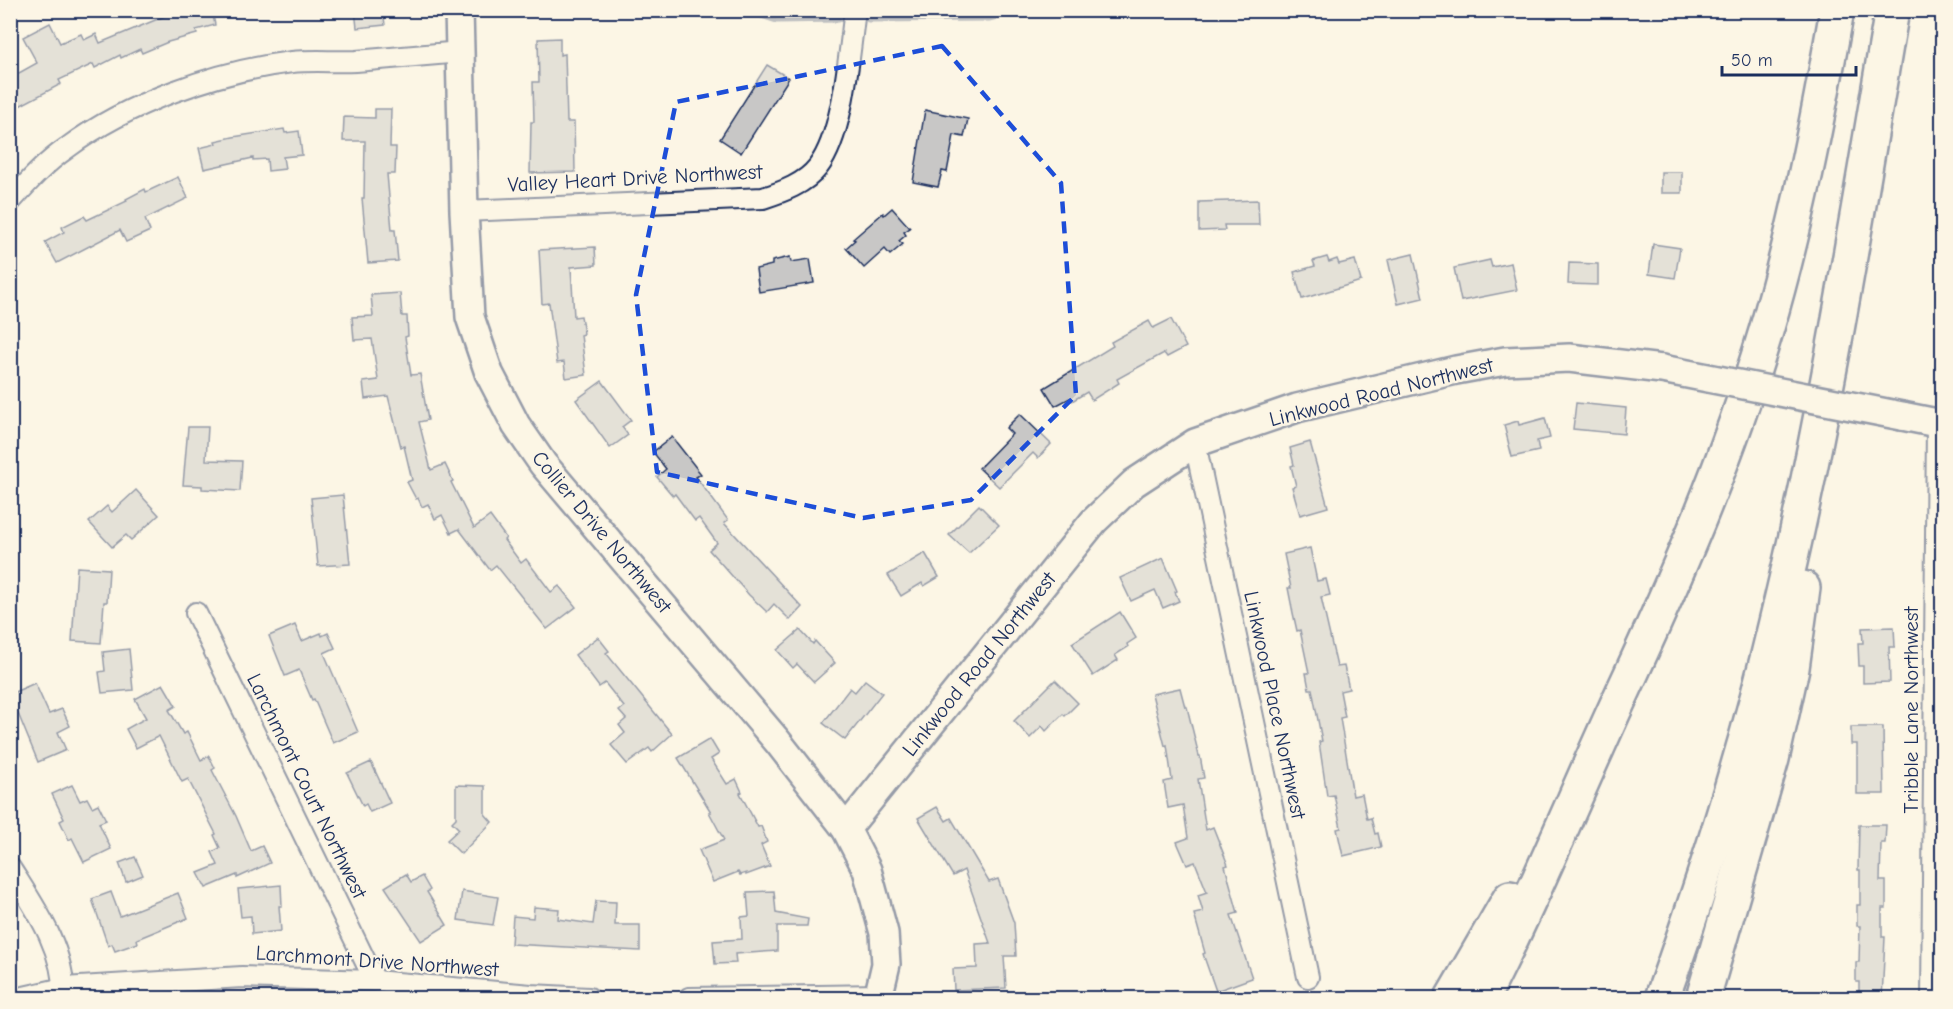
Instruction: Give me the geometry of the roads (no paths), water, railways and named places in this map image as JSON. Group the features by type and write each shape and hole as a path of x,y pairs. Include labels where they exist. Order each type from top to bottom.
{"highway":[{"path":"1482,999 1532,898 1662,610 1732,435 1762,343 1788,250 1808,166 1837,10"},
{"path":"1662,999 1707,870 1761,682 1795,542 1828,378 1892,10"},
{"path":"1703,999 1769,770 1792,668 1828,378"},
{"path":"1452,999 1620,700"}],"street":[{"name":"Collier Drive Northwest","path":"459,10 464,211 470,317 489,373 516,425 543,464 778,742 846,829 867,870 884,933 886,963 879,997"},
{"name":"Valley Heart Drive Northwest","path":"464,211 763,198 785,191 806,179 818,167 830,145 845,92 855,10"},
{"path":"10,202 37,172 67,147 117,117 185,87 251,69 293,62 354,61 461,52"},
{"name":"Linkwood Road Northwest","path":"846,829 1094,521 1134,483 1196,443 1297,408 1456,370 1505,361 1569,358 1662,369 1940,423"},
{"name":"Tribble Lane Northwest","path":"1932,999 1940,423"},
{"name":"Linkwood Place Northwest","path":"1196,443 1308,977"},
{"name":"Larchmont Court Northwest","path":"196,613 375,981"},
{"path":"10,868 48,930 59,959 64,993"},
{"name":"Larchmont Drive Northwest","path":"19,999 242,976 375,981 589,999"},
{"path":"689,999 879,997"}],"waterway":[{"path":"743,10 777,21 839,20"},
{"path":"868,20 989,19 1026,10"}]}
